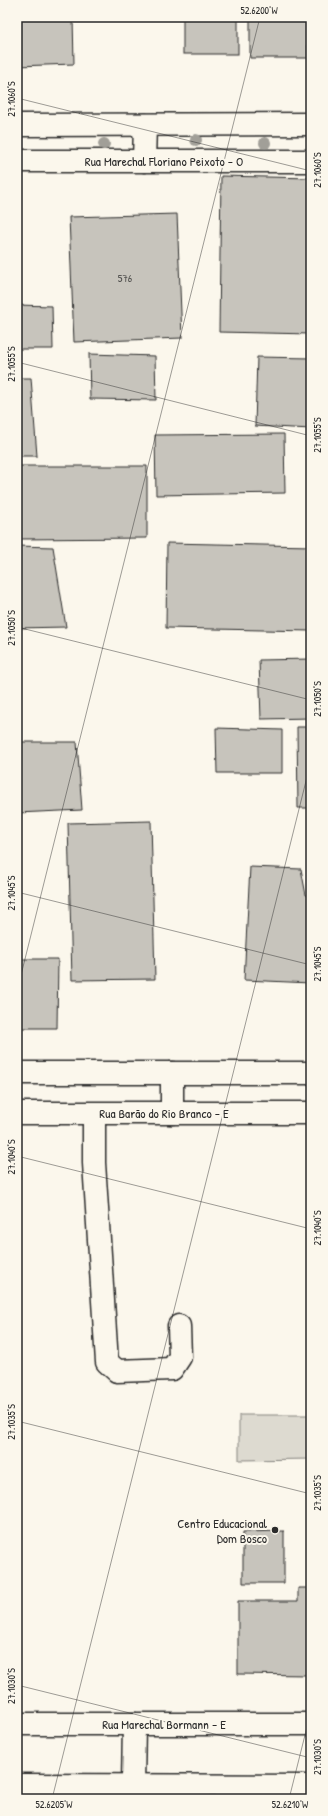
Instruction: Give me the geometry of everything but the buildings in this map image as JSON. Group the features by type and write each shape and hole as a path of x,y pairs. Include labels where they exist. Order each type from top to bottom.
{"street":[{"path":"144,161 145,124"},
{"path":"17,125 311,124"},
{"name":"Rua Marechal Floriano Peixoto - O","path":"17,161 311,162"},
{"path":"17,1073 311,1073"},
{"path":"172,1073 172,1113"},
{"name":"Rua Barão do Rio Branco - E","path":"17,1114 311,1113"},
{"path":"94,1114 94,1163 107,1362 117,1371 172,1369 180,1357 179,1326"},
{"name":"Rua Marechal Bormann - E","path":"17,1724 311,1724"},
{"path":"133,1785 134,1724"},
{"path":"17,1785 311,1786"}],"shaded area":[{"path":"239,1415 311,1415 311,1459 239,1460"}],"place":[{"name":"Centro Educacional Dom Bosco","path":"275,1530"}]}
